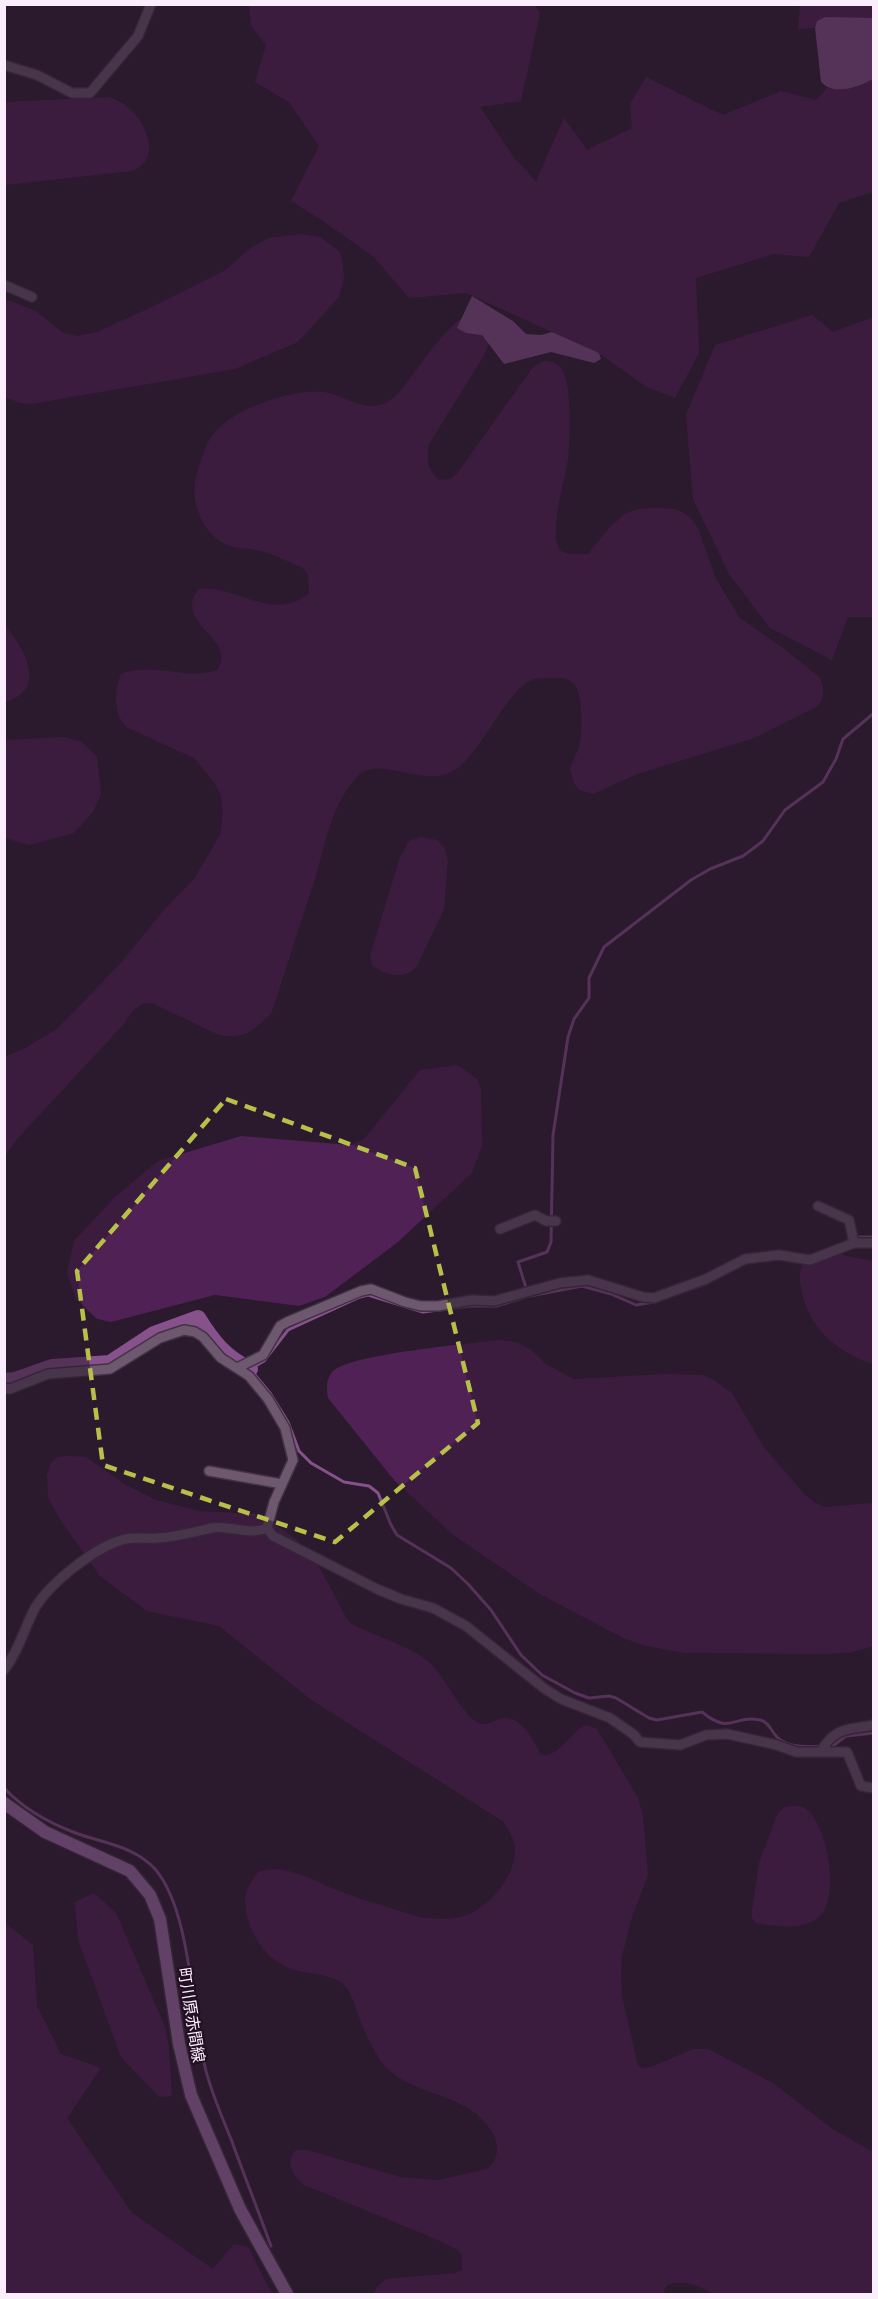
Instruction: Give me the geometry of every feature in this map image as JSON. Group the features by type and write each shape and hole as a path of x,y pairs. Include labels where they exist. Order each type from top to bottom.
{"main road":[{"name":"町川原赤間線","path":"4,1803 45,1832 117,1863 130,1871 150,1895 160,1919 179,2044 191,2095 240,2209 287,2295"}],"street":[{"path":"4,66 37,75 72,93 90,93 138,36 151,4"},
{"path":"4,285 32,297"},
{"path":"818,1206 849,1220 854,1243"},
{"path":"500,1229 535,1215 546,1221 556,1221"},
{"path":"237,1368 262,1355 280,1326 286,1322 371,1289 405,1302 438,1306 472,1300 494,1301 560,1283 588,1280 643,1297 654,1298 706,1280 745,1259 779,1255 810,1260 854,1243 873,1243"},
{"path":"4,1388 10,1389 48,1374 110,1369 160,1338 184,1330 195,1332 203,1337 220,1358 249,1376 268,1399 285,1428 292,1460 274,1502 267,1528"},
{"path":"209,1471 282,1484"},
{"path":"4,1670 13,1658 36,1608 46,1594 68,1572 113,1543 125,1539 183,1536 227,1527 252,1531 267,1528"},
{"path":"267,1528 273,1536 285,1543 377,1589 433,1608 466,1626 561,1700 610,1718 633,1734 640,1742 680,1745 706,1735 727,1734 796,1752 847,1752 861,1786 873,1788"},
{"path":"821,1751 828,1740 844,1729 873,1725"}],"highlighted area":[{"path":"226,1099 415,1168 478,1423 335,1542 103,1465 77,1271"}],"shaded area":[{"path":"249,5 534,5 540,13 521,101 480,107 515,159 536,181 564,118 587,150 632,128 630,104 646,77 723,115 781,91 816,100 827,88 851,87 873,79 873,192 839,203 809,257 774,254 696,278 699,353 675,398 645,386 599,353 466,293 409,298 374,257 291,201 319,146 289,102 255,82 266,45 251,26"},
{"path":"800,5 873,5 873,18 825,17 817,21 815,28 798,29"},
{"path":"825,17 873,18 873,79 847,89 833,89 821,82 815,28 817,21"},
{"path":"109,97 130,109 142,124 149,142 149,151 141,166 132,171 5,185 5,102"},
{"path":"301,234 320,237 339,251 344,278 339,297 298,342 235,369 31,404 20,403 5,397 5,299 36,311 63,333 78,336 97,332 224,271 252,247 269,238"},
{"path":"472,296 513,321 526,334 541,335 552,332 599,353 601,359 594,363 551,352 504,364 482,335 466,333 457,328"},
{"path":"812,315 833,332 873,317 873,617 848,617 832,660 770,628 729,574 693,499 686,415 715,345"},
{"path":"462,318 491,340 483,357 429,444 428,464 435,476 439,480 451,479 459,471 533,367 544,361 558,365 566,379 570,414 568,458 556,529 559,550 568,554 588,554 611,526 625,514 638,509 675,509 689,516 698,528 716,579 740,618 820,678 823,697 818,706 754,738 637,774 593,794 579,790 574,783 570,768 579,747 581,733 582,715 578,690 566,679 537,679 523,686 513,695 475,750 455,770 443,775 430,776 378,768 359,775 342,798 326,838 271,1014 248,1032 228,1036 219,1035 152,1003 142,1004 16,1140 5,1156 5,1057 57,1029 120,964 163,911 194,879 220,835 223,813 221,796 214,782 194,758 128,728 123,723 116,702 121,674 145,669 193,673 217,670 221,659 220,649 193,612 193,601 199,589 225,591 268,604 282,605 296,601 309,593 308,575 303,568 268,553 225,544 217,539 204,524 196,506 195,487 208,442 215,432 237,415 266,402 297,393 324,392 370,406 386,403 394,398 441,338"},
{"path":"5,626 13,635 25,657 29,668 29,678 26,688 18,696 5,702"},
{"path":"64,737 82,742 97,757 101,794 93,812 74,833 29,845 5,838 5,740"},
{"path":"421,837 437,840 444,847 448,860 444,909 417,966 406,974 389,974 372,965 370,956 399,860 409,841"},
{"path":"457,1065 477,1079 481,1089 482,1146 472,1173 398,1242 325,1297 299,1306 215,1295 111,1322 97,1319 76,1299 67,1273 74,1241 116,1196 158,1161 241,1136 350,1145 364,1139 420,1070"},
{"path":"836,1254 873,1261 873,1364 849,1354 827,1338 811,1317 806,1305 800,1280 804,1260"},
{"path":"498,1340 516,1342 530,1349 547,1365 574,1379 665,1374 702,1375 712,1379 732,1393 763,1446 805,1495 814,1502 824,1507 873,1503 873,1646 849,1653 685,1653 646,1646 623,1638 540,1594 452,1534 394,1480 328,1398 329,1377 333,1371 344,1365 385,1355"},
{"path":"58,1457 86,1457 126,1485 156,1500 199,1511 254,1514 267,1519 297,1540 316,1561 347,1619 352,1624 423,1657 442,1677 464,1710 475,1721 486,1724 504,1718 516,1721 527,1731 541,1755 558,1750 586,1725 597,1729 638,1798 643,1816 648,1875 632,1917 622,1956 621,1971 622,1996 638,2066 651,2067 693,2049 708,2049 773,2083 831,2128 873,2152 873,2294 715,2294 691,2284 679,2282 666,2286 663,2294 373,2294 386,2279 455,2273 462,2270 462,2256 458,2250 436,2239 304,2185 291,2169 292,2155 296,2150 307,2150 400,2177 439,2180 487,2169 496,2156 496,2141 488,2125 476,2113 461,2104 413,2085 398,2077 385,2066 377,2056 351,1995 343,1984 331,1977 293,1970 270,1956 257,1940 248,1921 246,1893 258,1872 277,1869 297,1873 345,1893 419,1917 451,1919 471,1913 481,1907 499,1890 511,1869 515,1847 513,1840 504,1822 310,1699 219,1626 147,1611 100,1576 59,1518 48,1497 47,1475 51,1463"},
{"path":"801,1806 813,1816 825,1845 830,1881 824,1911 815,1920 801,1925 756,1923 752,1918 752,1911 759,1863 778,1813 785,1807"},
{"path":"94,1893 116,1913 165,2027 169,2048 172,2096 159,2097 121,2057 78,1940 75,1902"},
{"path":"5,1923 33,1945 37,2006 61,2054 101,2068 67,2118 132,2213 213,2269 234,2244 248,2247 272,2294 5,2294"}],"waterway":[{"path":"527,1291 518,1262 547,1252 551,1242 553,1135 568,1037 574,1019 589,998 589,978 604,947 691,880 710,869 743,856 763,841 785,810 823,782 836,759 843,739 874,713"},
{"path":"857,1237 874,1237"},
{"path":"714,1280 734,1269"},
{"path":"674,1295 708,1283"},
{"path":"530,1296 582,1286 611,1294 636,1305 654,1302"},
{"path":"523,1298 496,1306 469,1306 423,1312 368,1295 360,1297 288,1330 264,1361 250,1369 270,1393 288,1422 299,1451 311,1463 344,1482 369,1486 378,1493 397,1535 451,1568 468,1584 491,1610 521,1655 542,1675 589,1698 609,1696 616,1698 649,1718 657,1720 702,1712 720,1723 760,1720 768,1725 782,1741 792,1745 822,1746"},
{"path":"4,1381 15,1380 52,1367 110,1363 154,1334 198,1318 220,1348 234,1360 250,1369"},
{"path":"829,1746 846,1736 874,1733"},
{"path":"4,1788 27,1808 54,1824 137,1855 155,1869 167,1887 183,1936 208,2080 271,2246"}]}
